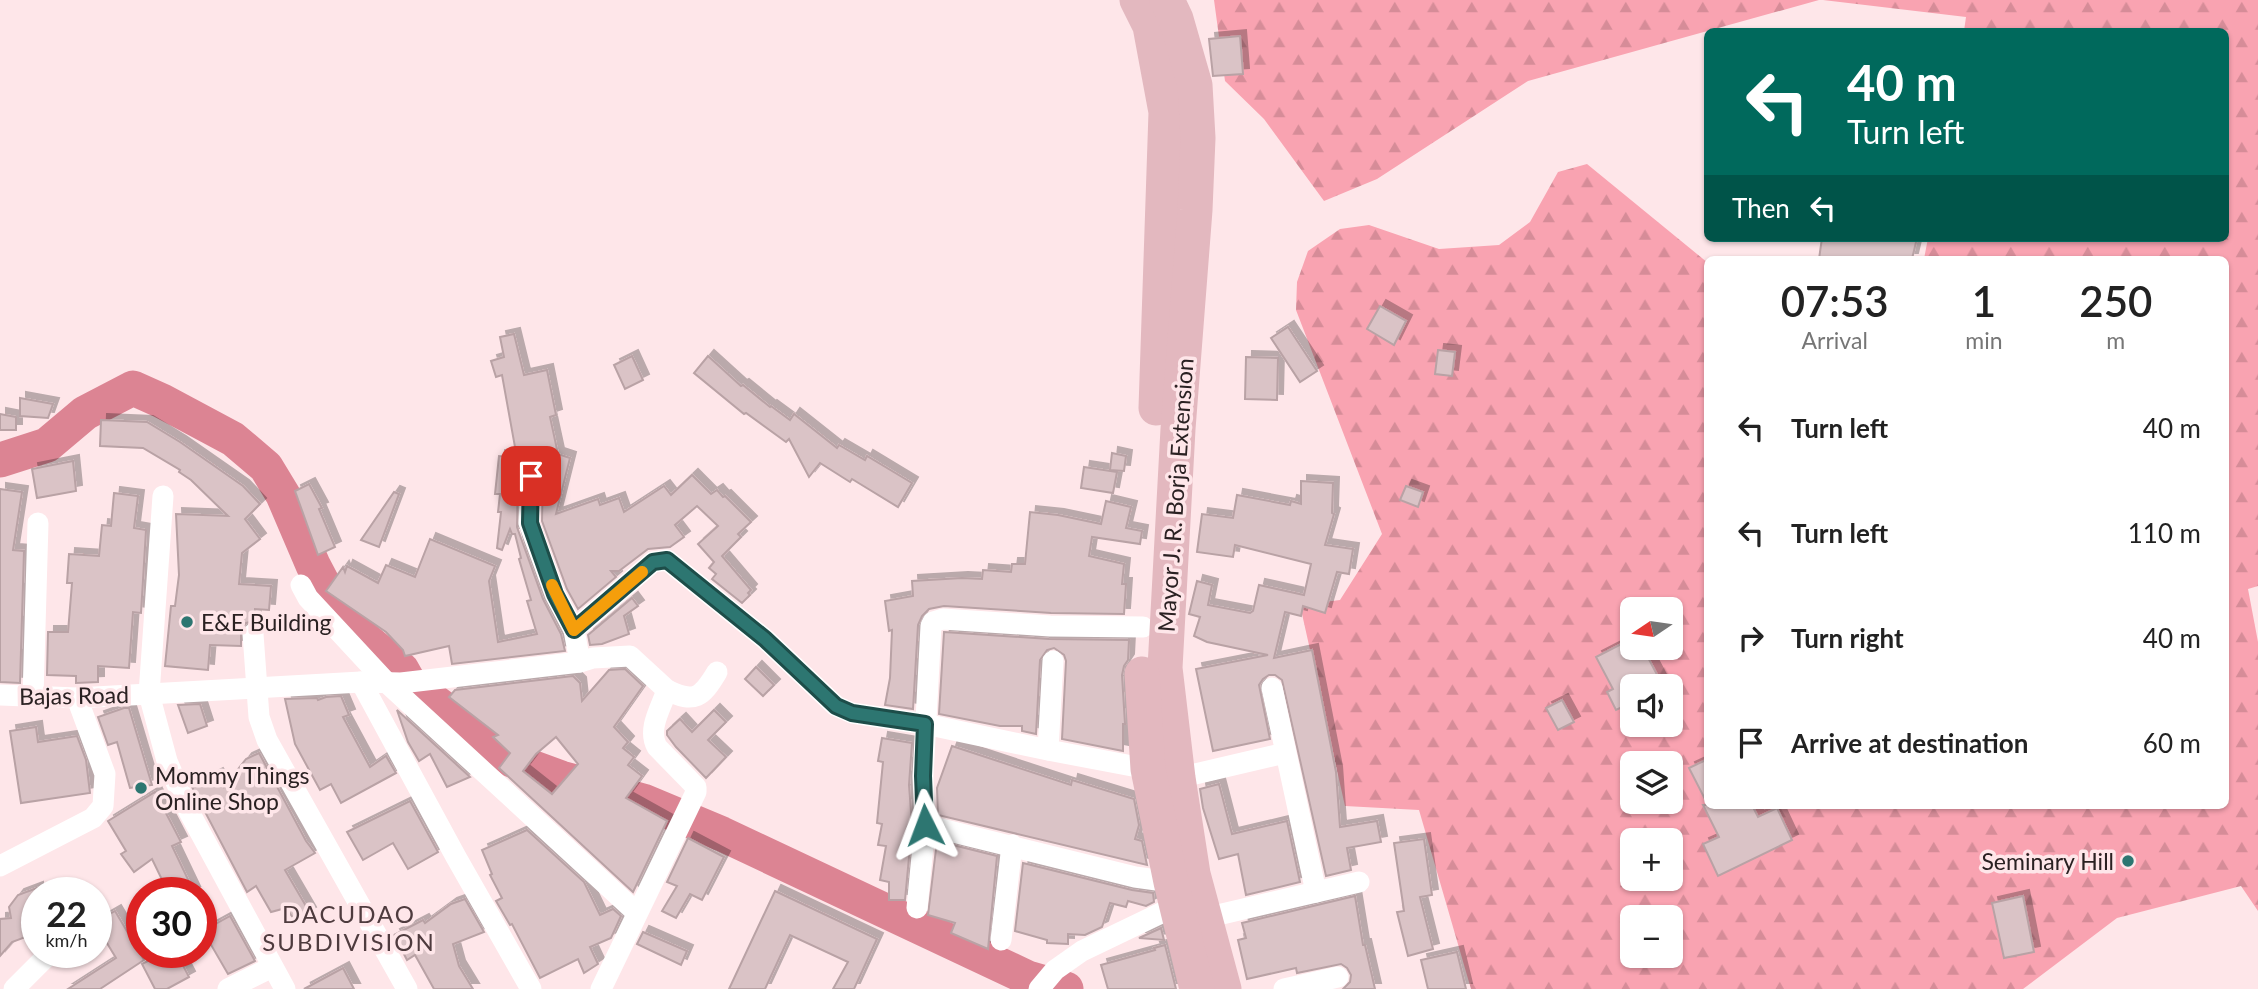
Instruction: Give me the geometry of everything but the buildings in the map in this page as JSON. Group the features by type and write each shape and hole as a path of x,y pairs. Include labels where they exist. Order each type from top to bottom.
{"main road":[{"name":"Mayor J. R. Borja Extension","path":"1137,0 1150,26 1180,210 1178,429 1153,667"},
{"name":"Mayor J. R. Borja Extension","path":"1167,0 1176,19 1195,85 1198,138 1180,210 1159,370 1143,627 1153,667 1163,774 1189,895 1197,989"},
{"name":"Mayor J. R. Borja Extension","path":"1189,895 1224,989"}],"street":[{"path":"531,476 530,523 555,594 574,630 580,662"},
{"path":"163,496 149,694 167,761 187,808 285,989"},
{"path":"33,697 38,523"},
{"path":"574,630 653,562 667,560 765,639 836,706 852,713 925,724 1163,774 1285,753"},
{"path":"301,585 308,598 401,682 636,912"},
{"path":"917,908 925,825 923,776 931,626 938,620 1050,626 1143,627"},
{"path":"253,634 259,718 272,750 407,989"},
{"name":"Bajas Road","path":"0,695 77,698 401,682 629,656 667,690"},
{"path":"1048,750 1053,661"},
{"path":"601,989 696,792 696,786 653,740 653,730 667,690 685,699 696,697 704,692 717,673"},
{"path":"361,682 531,989"},
{"path":"1272,688 1315,892"},
{"path":"0,866 93,818 103,806 105,774 77,698"},
{"path":"925,825 1135,877 1189,895 1315,892 1359,882"},
{"path":"1001,940 1012,845"},
{"path":"1039,989 1055,970 1083,951 1189,895"},
{"path":"228,989 272,967"},
{"path":"14,989 35,968"},
{"path":"1284,989 1338,978"}],"green space":[{"path":"1214,0 1819,0 1718,28 1704,28 1704,32 1528,81 1377,179 1324,201 1264,119 1225,81"},
{"path":"1823,0 2258,0 2258,586 2248,589 2258,642 2258,911 2241,886 2117,918 2023,989 1471,989 1419,810 1345,806 1300,605 1340,600 1382,534 1296,310 1297,282 1308,251 1340,229 1369,225 1439,249 1499,245 1530,222 1558,172 1587,164 1704,260 1704,809 2229,809 2229,256 1925,256 1927,242 2229,242 2229,28 1964,28 1966,17"}],"waterway":[{"path":"0,460 47,445 85,413 133,388 162,401 233,439 266,467 283,495 313,565 342,620 402,670 415,693 435,702 512,760 561,778 643,801 722,834 1028,978 1066,989"}],"slow traffic":[{"path":"552,585 574,630 642,572"}],"place":[{"name":"E&E Building","path":"187,622"},
{"name":"Mommy Things Online Shop","path":"141,788"},
{"name":"Seminary Hill","path":"2128,861"}],"district":[{"name":"DACUDAO SUBDIVISION","path":"349,927"}],"route":[{"path":"531,476 530,523 555,594 574,630 653,562 667,560 765,639 836,706 852,713 925,724 925,825"}]}
